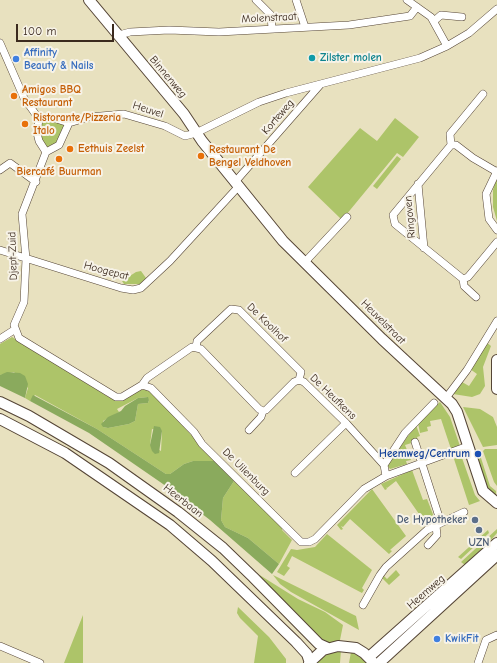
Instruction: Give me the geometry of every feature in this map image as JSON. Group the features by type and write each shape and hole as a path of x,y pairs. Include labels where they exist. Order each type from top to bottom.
{"main road":[{"name":"Binnenweg","path":"89,0 184,114 196,133"},
{"name":"Heuvelstraat","path":"196,133 283,241 304,263 446,398 456,412 483,491 493,497 497,503"},
{"path":"497,360 497,389"},
{"name":"Heerbaan","path":"0,402 29,416 109,463 173,508 243,568 319,644 331,647"},
{"path":"0,419 65,454 100,476 170,525 217,565 291,636 307,654 310,663 319,653 331,647 343,646 356,648 371,660"},
{"name":"Heemweg","path":"371,660 497,543"},
{"name":"Heemweg","path":"379,663 497,555"}],"street":[{"path":"256,0 271,15 272,29"},
{"path":"296,0 303,16 305,27"},
{"path":"407,0 434,21 447,46"},
{"name":"Molenstraat","path":"119,35 130,32 169,30 219,32 349,25 410,16 417,7"},
{"path":"196,133 259,102 420,58 447,46 469,33 497,9"},
{"path":"434,21 441,15 462,17"},
{"path":"0,43 24,98 39,119 37,133 39,141 46,152"},
{"name":"Korteweg","path":"237,184 320,85"},
{"name":"Ringoven","path":"476,297 464,286 463,279 395,224 393,215 451,145 450,134 484,94"},
{"name":"Heuvel","path":"69,123 94,116 124,114 165,126 185,136 196,133"},
{"path":"0,170 10,163 36,182 46,152 59,145 69,123 50,118 39,119"},
{"path":"451,145 456,145 473,158 497,172 486,194 489,219 497,230"},
{"name":"Djept-Zuid","path":"14,330 14,325 24,302 26,259 22,214 36,182"},
{"name":"Hoogepat","path":"0,250 121,288 133,290 141,288 170,261 237,184"},
{"name":"Ringoven","path":"418,184 424,248"},
{"path":"304,263 347,216"},
{"path":"463,279 468,278 497,242"},
{"name":"De Koolhof","path":"196,348 198,341 231,309 239,310 301,372 299,380"},
{"path":"446,398 467,370 497,321"},
{"path":"0,339 14,330 19,338 116,396 122,397 142,385 147,378 192,347 201,349 259,409 263,410"},
{"name":"De Heufkens","path":"249,430 261,417 263,410 266,410 294,382 299,380 304,382 346,423 384,465"},
{"name":"De Uilenburg","path":"142,385 151,388 194,432 202,444 301,542 309,542 315,539 364,489 386,476"},
{"path":"434,404 405,433 384,465 386,476 468,446"},
{"path":"295,473 346,423"},
{"path":"415,442 422,462 438,524 437,535 428,545"},
{"path":"363,605 386,567 427,530 464,512"},
{"path":"478,663 486,640 497,635"},
{"path":"0,646 40,663"}],"green space":[{"path":"395,118 419,137 403,157 397,153 346,215 341,219 308,187 360,128 377,141"},
{"path":"40,121 55,121 66,125 57,143 46,148 39,135"},
{"path":"397,156 401,159 377,189 373,186"},
{"path":"497,176 497,221 493,207 493,190"},
{"path":"141,271 146,278 140,284 124,284 122,281 136,272"},
{"path":"12,337 115,400 141,390 150,390 215,461 193,461 184,464 170,474 166,474 97,429 35,395 30,401 25,398 28,388 14,372 0,375 0,344","holes":["147,397 149,400 148,403 138,404 135,421 129,424 108,428 103,427 103,421 119,412 117,409 138,398","152,429 162,431 161,451 150,445"]},
{"path":"486,342 491,346 483,367 485,386 480,394 472,397 453,394 462,382 469,386 477,374 470,369"},
{"path":"7,372 20,373 25,376 28,384 25,398 0,386 0,375"},
{"path":"33,395 97,429 166,474 170,474 184,464 193,461 215,461 234,481 223,498 221,520 225,527 248,538 279,564 272,574 210,520 163,484 89,433 30,401"},
{"path":"148,397 148,403 138,404 135,421 129,424 108,428 103,427 101,424 108,417 121,411 125,406 138,398"},
{"path":"440,402 450,417 460,446 451,449 441,419 430,421 431,426 427,427 428,431 420,433 418,423"},
{"path":"463,407 480,409 493,417 497,427 497,445 483,447"},
{"path":"416,425 420,436 417,437 418,441 405,445 411,460 406,461 407,464 390,469 387,465"},
{"path":"154,426 160,427 162,431 159,453 155,454 150,445"},
{"path":"485,449 497,449 497,486 494,482 483,451"},
{"path":"461,455 475,495 480,501 469,505 454,459"},
{"path":"481,458 490,486 496,491 496,495 487,490 478,459"},
{"path":"412,470 423,500 427,499 434,517 426,524 396,481 387,488 386,487 387,489 385,490 381,484"},
{"path":"234,481 282,527 282,530 292,540 279,564 248,538 225,527 221,520 223,498"},
{"path":"372,489 406,536 390,550 392,551 389,554 350,519 343,527 341,526 343,529 341,530 337,525"},
{"path":"497,529 497,533 491,540 465,565 461,562"},
{"path":"488,530 489,533 461,559 458,557"},
{"path":"327,534 372,570 362,588 364,590 362,593 292,556 287,566 290,568 284,576 277,572 291,549 297,550 315,547"},
{"path":"396,570 400,575 389,585 381,577 383,575 387,579"},
{"path":"258,574 298,599 325,612 343,625 340,640 330,643 320,640"},
{"path":"273,575 356,616 359,630 291,592 280,584"},
{"path":"238,607 269,637 286,659 286,663 254,663 258,636 240,618 237,613"},
{"path":"83,615 83,663 64,663"},
{"path":"341,650 340,663 315,663 329,653"},
{"path":"351,652 360,657 367,663 349,663"}],"place":[{"name":"Zilster molen","path":"312,58"},
{"name":"Affinity Beauty & Nails","path":"16,59"},
{"name":"Amigos BBQ Restaurant","path":"14,96"},
{"name":"Ristorante/Pizzeria Italo","path":"25,124"},
{"name":"Eethuis Zeelst","path":"70,149"},
{"name":"Restaurant De Bengel Veldhoven","path":"201,156"},
{"name":"Biercafé Buurman","path":"59,159"},
{"name":"Heemweg/Centrum","path":"478,454"},
{"name":"De Hypotheker","path":"475,520"},
{"name":"UZN","path":"479,530"},
{"name":"KwikFit","path":"437,639"}]}
